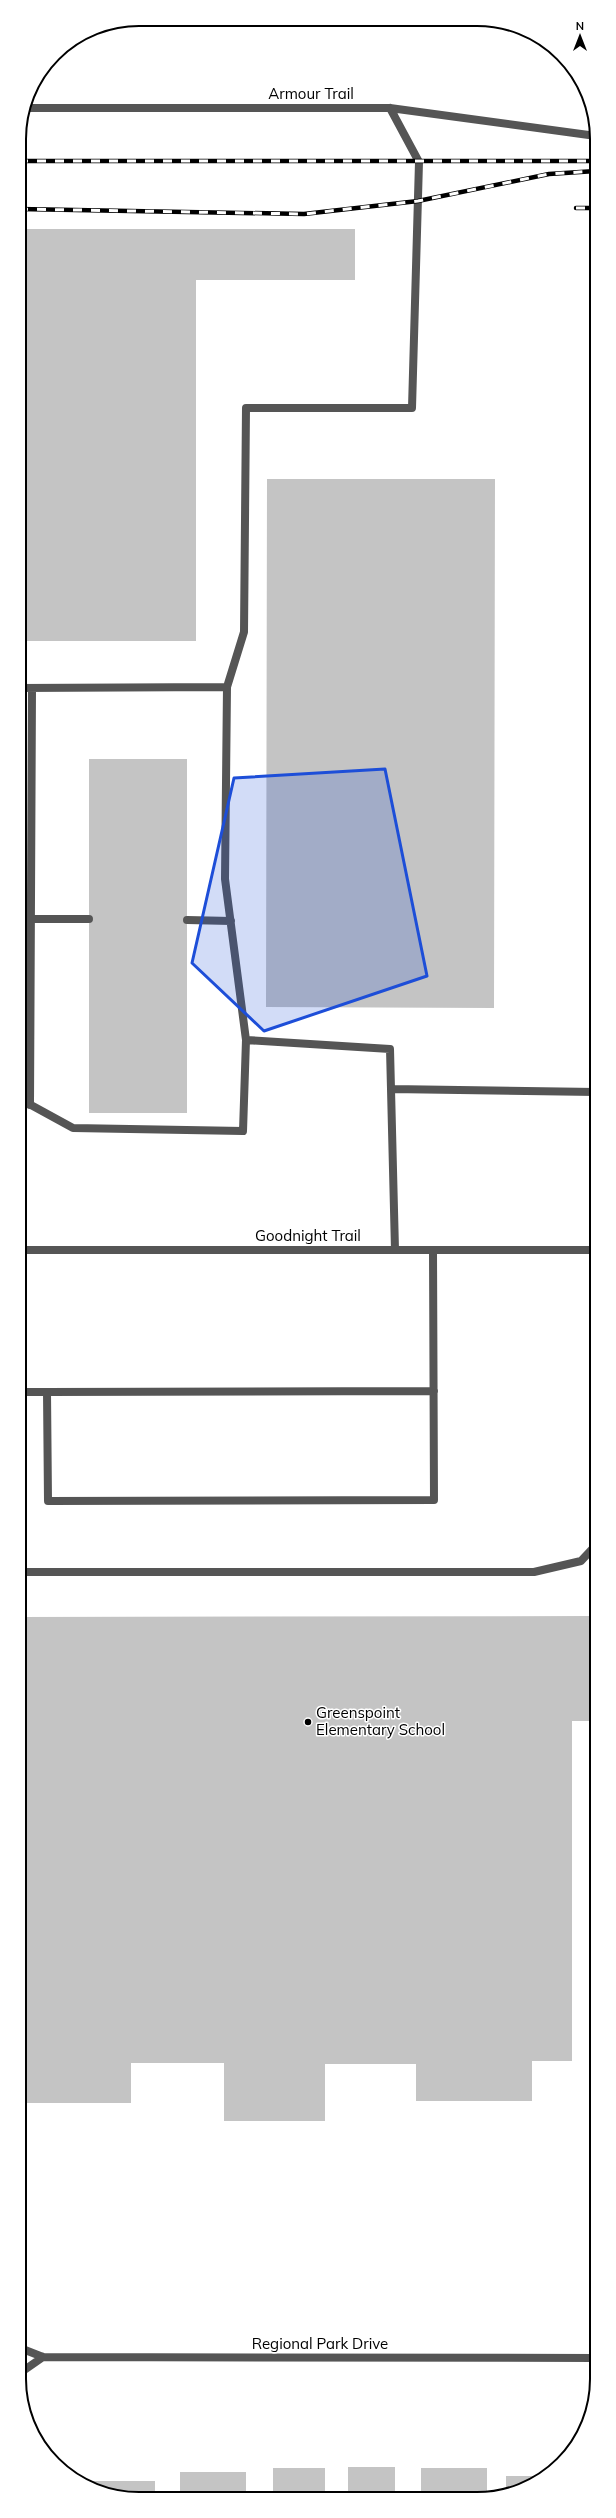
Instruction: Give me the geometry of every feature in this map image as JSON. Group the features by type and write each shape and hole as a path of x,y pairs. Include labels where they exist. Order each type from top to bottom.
{"street":[{"name":"Armour Trail","path":"31,108 390,108 590,135"},
{"path":"26,1103 72,1128 243,1131 246,1040 225,879 227,687 244,632 246,408 412,408 419,162 390,108"},
{"path":"26,689 227,687"},
{"path":"30,1105 32,689"},
{"path":"31,918 89,919"},
{"path":"187,920 231,921"},
{"path":"246,1040 390,1049 395,1250"},
{"path":"391,1089 590,1092"},
{"name":"Goodnight Trail","path":"26,1250 590,1250"},
{"path":"47,1392 48,1501 434,1500 433,1250"},
{"path":"26,1392 434,1391"},
{"path":"26,1572 534,1572 581,1561 590,1551"},
{"name":"Regional Park Drive","path":"26,2350 43,2357 590,2358"},
{"path":"26,2369 43,2357"}],"highlighted area":[{"path":"385,769 427,976 264,1031 192,963 234,778"}],"building":[{"path":"26,229 355,229 355,280 196,280 196,641 26,641"},
{"path":"267,479 495,479 494,1008 266,1007"},
{"path":"89,759 187,759 187,1113 89,1113"},
{"path":"590,1616 590,1721 572,1721 572,2061 532,2061 532,2101 416,2101 416,2064 325,2064 325,2121 224,2121 224,2063 131,2063 131,2103 26,2103 26,1617"},
{"path":"348,2467 395,2467 395,2492 348,2492"},
{"path":"273,2468 325,2468 325,2492 273,2492"},
{"path":"421,2468 487,2468 487,2491 421,2492"},
{"path":"180,2472 246,2472 246,2492 180,2492"},
{"path":"506,2476 534,2476 513,2486 506,2488"},
{"path":"91,2481 155,2481 155,2492 139,2492 117,2490"}],"railway":[{"path":"26,161 590,161"},
{"path":"26,209 304,214 418,201 549,174 590,171"},
{"path":"576,208 590,208"}],"place":[{"name":"Greenspoint Elementary School","path":"308,1722"}]}
